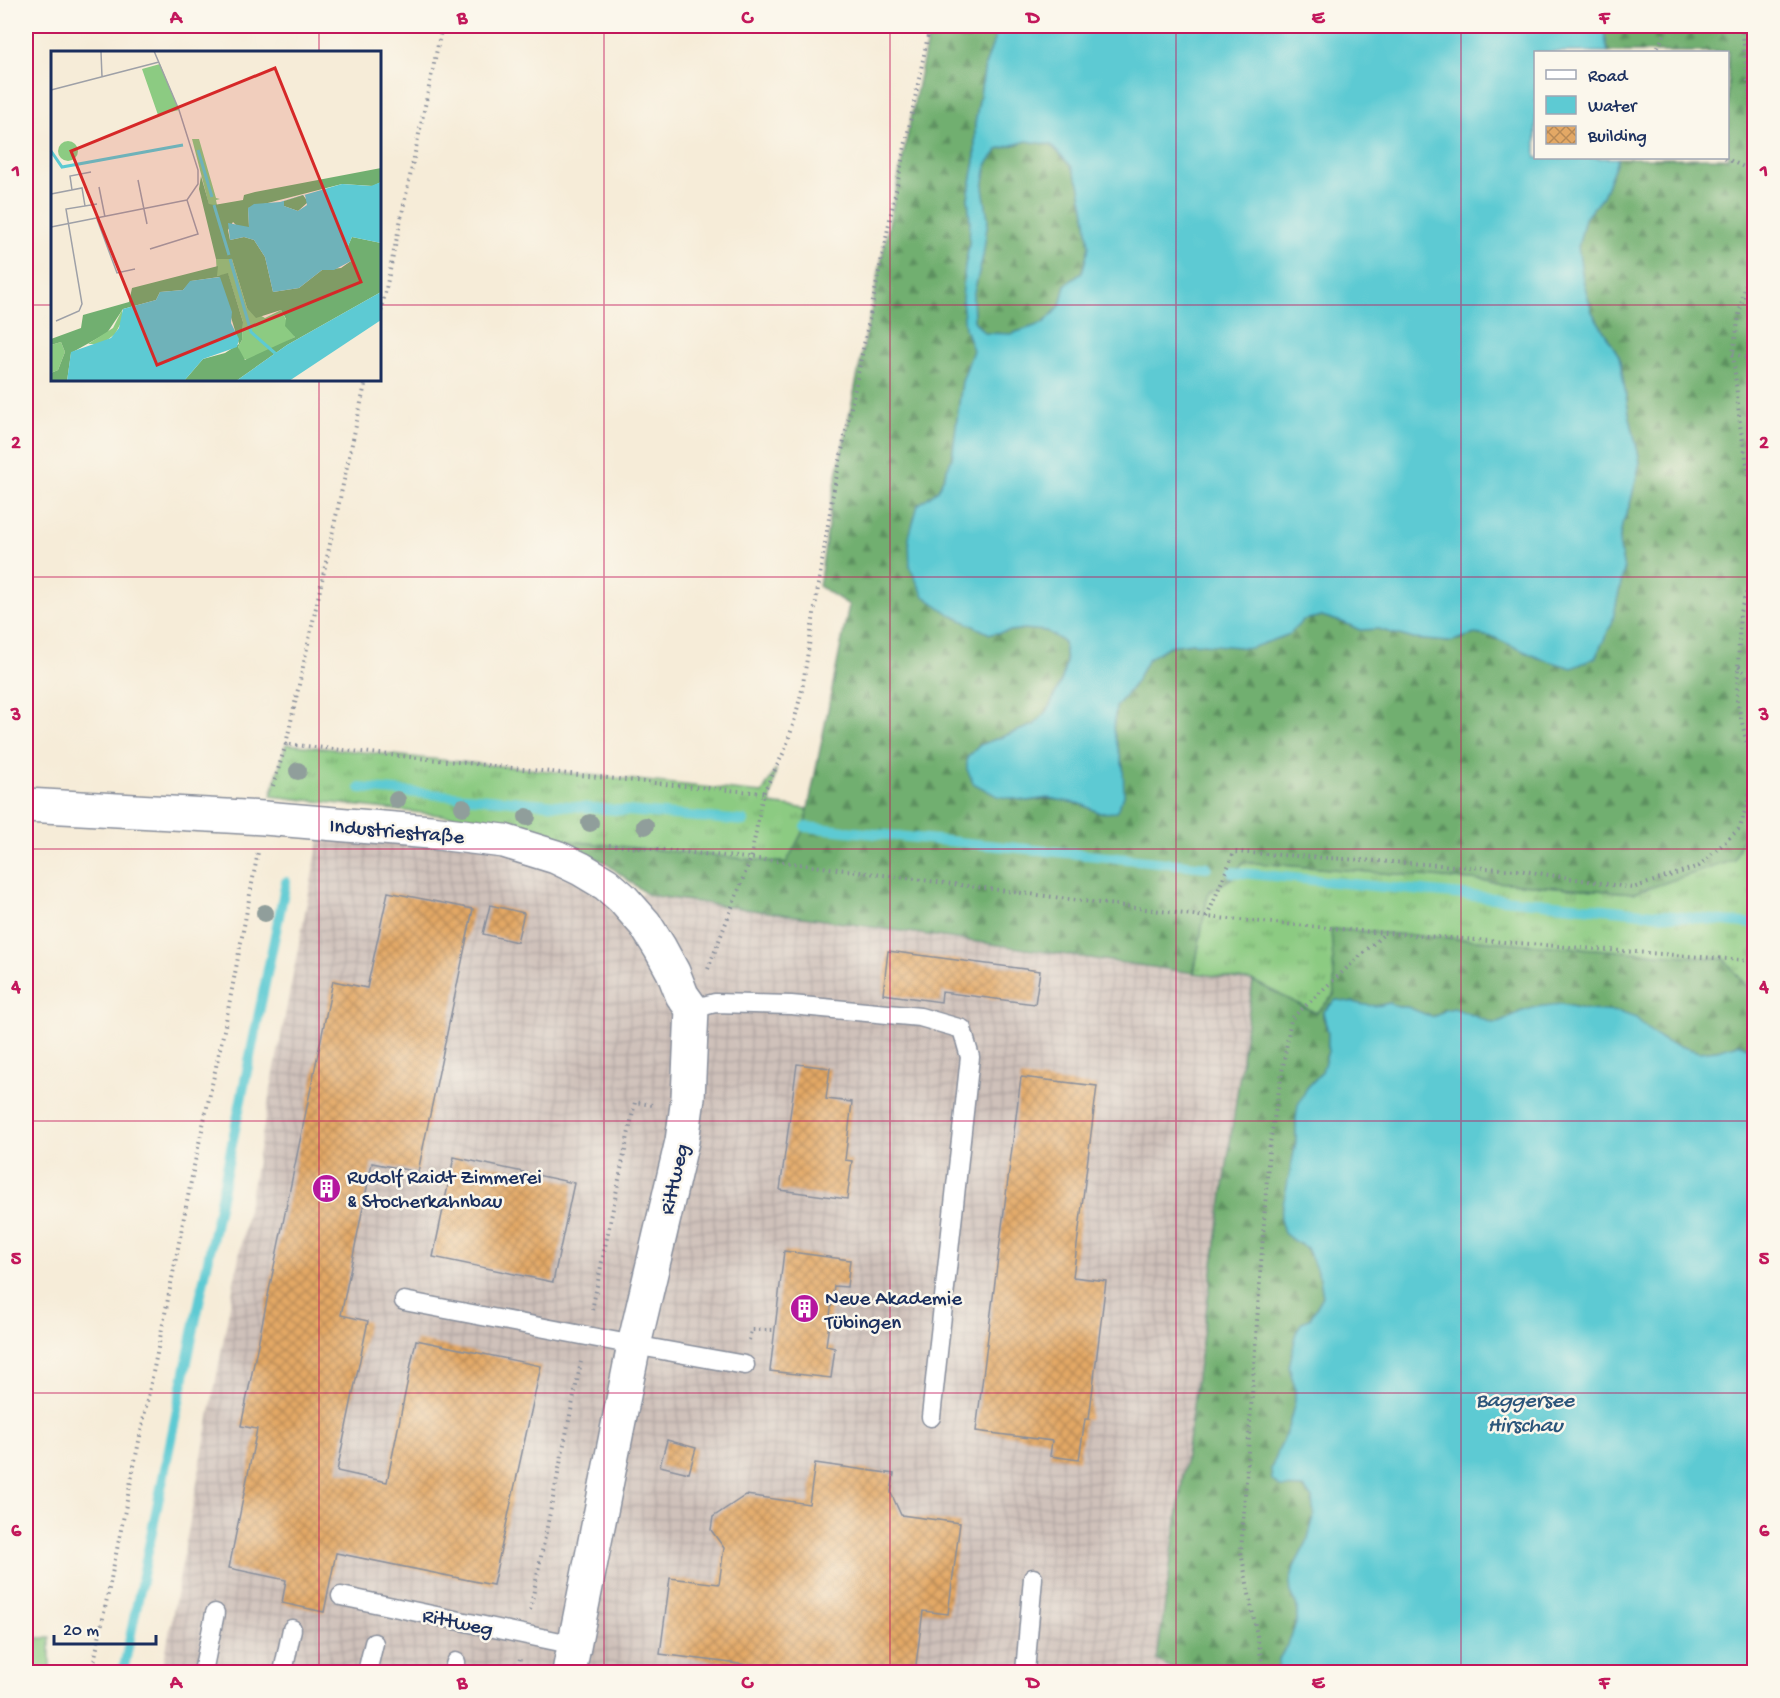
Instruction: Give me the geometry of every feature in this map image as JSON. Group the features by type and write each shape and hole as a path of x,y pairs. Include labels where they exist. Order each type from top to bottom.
{"street":[{"name":"Industriestraße","path":"26,805 264,818 430,832 504,841 556,857 573,865 606,884 622,898 645,924 673,972 682,995 692,1009"},
{"name":"Rittweg","path":"572,1659 634,1345 682,1141 688,1098 692,1009"}],"lane":[{"path":"692,1009 715,1003 791,1005 920,1017 962,1029 970,1057 931,1417"},
{"path":"404,1301 745,1365"},
{"path":"1025,1672 1033,1578"},
{"name":"Rittweg","path":"341,1596 572,1659"},
{"path":"203,1672 215,1613"},
{"path":"284,1672 292,1629"},
{"path":"368,1672 374,1643"}],"path":[{"path":"381,312 442,26"},
{"path":"692,1009 751,858 763,793 784,750 802,690 832,499 930,26"},
{"path":"1656,51 1669,26"},
{"path":"1742,26 1755,137"},
{"path":"1727,159 1755,172"},
{"path":"1755,249 1740,310 1733,353 1740,425 1755,503"},
{"path":"1733,353 1755,361"},
{"path":"92,1672 194,1166 225,1026 264,818 286,744 366,381"},
{"path":"1207,917 1234,852 1518,870 1633,888 1699,866 1740,828 1755,777 1737,700 1740,612 1755,570"},
{"path":"1739,665 1755,685"},
{"path":"286,744 763,793"},
{"path":"601,844 751,858 1207,917 1755,961"},
{"path":"1264,1672 1240,1552 1269,1149 1291,1019 1385,933"}],"shaded area":[{"path":"323,820 504,845 605,889 1253,981 1157,1659 1178,1672 162,1672"}],"green space":[{"path":"930,26 999,26 985,66 975,124 975,162 968,198 970,221 965,266 965,328 974,350 962,382 952,458 938,490 918,505 951,615 990,634 1024,629 1047,631 1064,642 1066,663 1062,679 1048,710 1034,725 980,745 967,758 1027,801 1047,799 1064,801 1100,813 1123,767 1113,729 1116,707 1135,683 1148,659 1169,646 1192,643 1210,644 1289,634 1303,620 1322,616 1360,630 1378,629 1414,639 1449,642 1475,634 1493,637 1539,658 1624,571 1619,543 1640,462 1619,356 1592,312 1583,280 1578,247 1585,218 1603,196 1618,159 1729,159 1729,51 1608,51 1603,26 1754,26 1754,656 1747,658 1754,724 1754,808 1734,860 1634,893 1243,862 1232,878 1208,893 1194,973 648,895 604,862 561,843 568,841 786,863 804,829 849,605 819,586 832,499"},
{"path":"1027,141 1051,145 1071,166 1079,183 1089,247 1082,273 1065,285 1060,306 1044,323 1011,334 984,333 974,321 973,296 983,256 988,219 983,188 987,163 999,149"},
{"path":"286,744 762,793 776,769 770,804 808,809 804,829 787,863 568,841 561,843 511,823 271,796"},
{"path":"1754,808 1754,995 1724,959 1332,929 1335,994 1316,1013 1253,981 1194,973 1208,893 1232,878 1243,862 1634,893 1734,860"},
{"path":"1331,929 1724,959 1754,995 1754,1049 1739,1044 1699,1052 1666,1042 1619,1012 1588,1010 1561,1004 1520,1012 1499,1023 1492,1023 1465,1012 1445,1010 1432,1017 1389,1003 1372,1007 1354,1002 1330,1004 1323,1012 1328,1032 1326,1062 1322,1072 1307,1088 1296,1119 1296,1143 1284,1205 1294,1241 1306,1248 1315,1265 1323,1296 1310,1319 1302,1322 1289,1367 1295,1387 1295,1402 1289,1425 1271,1469 1281,1487 1303,1488 1312,1499 1314,1517 1307,1542 1294,1567 1291,1592 1297,1606 1297,1622 1279,1659 1278,1672 1178,1672 1157,1660 1253,981 1316,1013 1335,994"},
{"path":"26,1638 50,1638 50,1672 26,1672"}],"water":[{"path":"999,26 1603,26 1608,51 1534,51 1534,159 1618,159 1603,196 1585,218 1578,247 1583,280 1592,312 1619,356 1640,462 1630,504 1622,525 1619,543 1624,570 1612,623 1595,658 1572,668 1539,658 1493,637 1475,634 1449,642 1414,639 1378,629 1360,630 1322,616 1303,620 1290,634 1251,648 1192,643 1169,646 1148,659 1135,683 1116,707 1113,729 1123,767 1124,796 1116,812 1100,813 1081,804 1048,798 1027,801 997,796 973,783 967,769 967,758 980,745 1034,725 1048,710 1062,679 1066,663 1064,642 1046,631 1024,629 990,634 951,615 924,596 910,568 909,537 918,505 938,490 952,458 962,382 973,350 965,328 962,299 969,246 968,198 975,162 975,124 985,66","holes":["1027,141 1051,145 1071,166 1079,183 1089,247 1082,273 1065,285 1060,306 1044,323 1011,334 984,333 974,321 973,296 983,256 988,219 983,188 987,163 999,149"]},
{"name":"Baggersee Hirschau","path":"1336,1000 1375,1006 1389,1003 1432,1017 1454,1008 1492,1023 1499,1023 1536,1007 1561,1004 1588,1010 1619,1012 1636,1018 1666,1042 1699,1052 1739,1044 1754,1049 1754,1672 1278,1672 1279,1659 1297,1621 1297,1606 1290,1583 1294,1567 1307,1542 1314,1517 1312,1499 1304,1488 1281,1487 1272,1480 1271,1469 1289,1425 1295,1402 1295,1387 1289,1367 1297,1331 1302,1322 1310,1319 1323,1296 1320,1278 1307,1248 1284,1233 1280,1219 1296,1143 1298,1105 1307,1088 1322,1072 1328,1052 1328,1032 1323,1012"}],"building":[{"path":"388,892 473,909 418,1172 372,1163 341,1315 368,1321 337,1471 387,1482 416,1340 541,1366 493,1585 336,1553 324,1612 282,1603 286,1580 229,1568 257,1429 241,1426 333,981 367,988"},
{"path":"490,905 524,913 517,942 483,934"},
{"path":"888,951 1040,971 1035,1004 942,992 941,1002 883,994"},
{"path":"797,1064 830,1068 826,1099 852,1102 845,1160 852,1161 847,1199 780,1190"},
{"path":"1021,1077 1097,1086 1073,1277 1106,1281 1089,1419 1085,1419 1079,1460 1050,1456 1052,1441 976,1431"},
{"path":"454,1157 574,1183 553,1282 433,1257"},
{"name":"Neue Akademie Tübingen","path":"784,1251 850,1260 847,1287 834,1286 826,1346 835,1348 831,1378 770,1371"},
{"path":"667,1440 696,1448 689,1473 660,1466"},
{"path":"815,1463 894,1474 891,1493 901,1515 960,1523 948,1614 923,1611 915,1672 802,1672 660,1654 670,1578 719,1584 724,1548 711,1530 713,1517 746,1495 809,1504"}],"waterway":[{"path":"360,788 744,821"},
{"path":"806,827 1207,867"},
{"path":"1232,872 1754,924"},
{"path":"123,1672 286,882"}],"place":[{"name":"Rudolf Raidt Zimmerei & Stocherkahnbau","path":"326,1188"},
{"name":"Neue Akademie Tübingen","path":"804,1309"}]}
